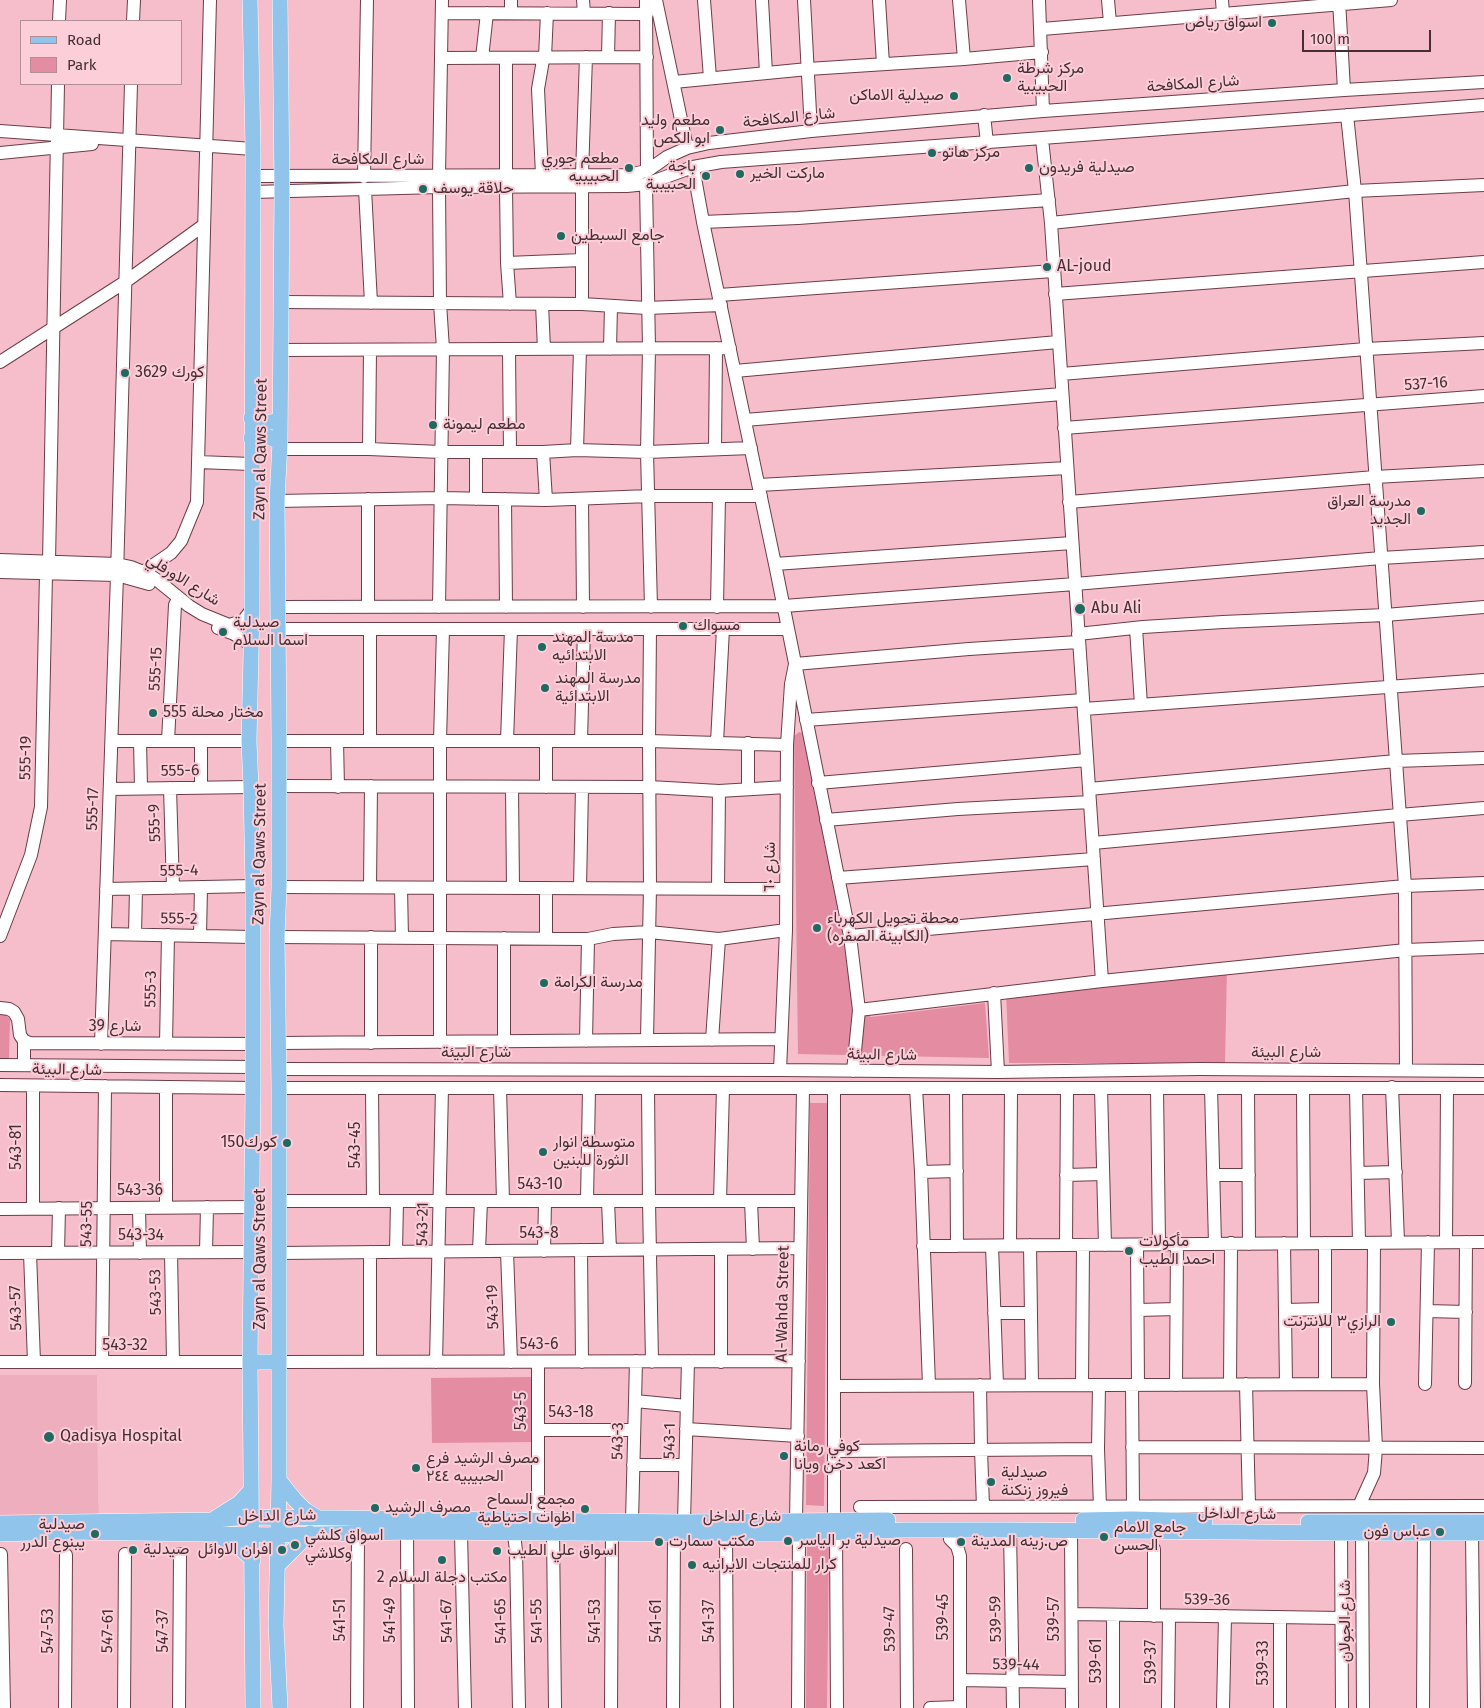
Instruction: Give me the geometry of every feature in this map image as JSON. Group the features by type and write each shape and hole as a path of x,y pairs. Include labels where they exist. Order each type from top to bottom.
{"main road":[{"name":"Zayn al Qaws Street","path":"250,0 253,149 252,609 249,741 252,786 254,1088 250,1362 253,1708"},
{"name":"Zayn al Qaws Street","path":"280,0 282,184 280,445 277,501 279,742 277,937 279,1070 279,1518 276,1625 280,1708"},
{"path":"251,418 265,423 280,420"},
{"path":"251,438 266,436 280,445"},
{"path":"252,822 266,829 272,829 279,825"},
{"path":"252,853 259,848 268,846 279,852"},
{"path":"252,1148 279,1148"},
{"path":"250,1362 279,1362"},
{"path":"279,1480 305,1510 318,1518"},
{"path":"251,1490 212,1527 242,1549 253,1560"},
{"name":"شارع الداخل","path":"0,1534 212,1527 251,1517 632,1521 726,1534 951,1519 1484,1522"},
{"name":"شارع الداخل","path":"951,1519 1010,1530 1478,1533"},
{"name":"شارع الداخل","path":"0,1523 212,1527 252,1535 358,1532 612,1533 679,1528 797,1528"},
{"path":"277,1566 310,1533"}],"street":[{"path":"59,20 60,0"},
{"path":"133,20 134,0"},
{"path":"142,576 171,553 181,540 197,502 210,0"},
{"path":"367,0 365,183 371,303"},
{"path":"646,0 647,452 651,607"},
{"path":"656,0 687,148"},
{"path":"704,0 710,78"},
{"path":"762,0 766,73"},
{"path":"804,0 811,131"},
{"path":"879,0 883,64"},
{"path":"959,0 964,59"},
{"path":"1040,0 1043,111"},
{"path":"1108,0 1110,23"},
{"path":"1222,0 1223,14"},
{"path":"1042,29 1339,2 1391,0"},
{"path":"1339,2 1344,90"},
{"path":"440,607 440,452 443,349 440,303 439,182 442,6 487,13 511,6 547,13 584,6 609,13 647,14"},
{"path":"482,58 487,13"},
{"path":"542,175 538,89 545,57 547,13"},
{"path":"608,57 609,13"},
{"path":"674,82 1042,52"},
{"path":"582,304 582,180 586,57"},
{"path":"442,58 646,57"},
{"path":"506,58 507,264 510,304"},
{"name":"شارع المكافحة","path":"647,177 667,157 687,148 709,143 811,131 984,115 1484,82"},
{"name":"555-19","path":"0,936 31,855 41,807 54,328 58,85"},
{"name":"555-17","path":"101,1044 112,741 131,85"},
{"name":"شارع المكافحة","path":"506,181 542,175 627,186 647,177 721,162 1484,105"},
{"path":"1347,114 1361,270 1400,814 1406,950 1406,1069"},
{"path":"984,115 986,143"},
{"path":"0,131 57,142"},
{"path":"1042,138 1049,200 1102,981"},
{"path":"0,153 57,142 130,140 253,149"},
{"path":"693,167 850,936 858,1010 853,1071"},
{"name":"شارع المكافحة","path":"253,176 282,184"},
{"name":"شارع المكافحة","path":"252,192 282,184 582,180"},
{"path":"1050,223 1355,191 1484,185"},
{"path":"703,222 798,218 1049,200"},
{"path":"0,362 126,282 204,224"},
{"path":"507,264 582,260"},
{"path":"1055,294 1484,262"},
{"path":"281,302 582,304 647,308 720,300 1054,272"},
{"path":"542,304 544,349"},
{"path":"610,306 610,349"},
{"path":"735,371 1058,342"},
{"path":"1061,374 1366,349 1484,343"},
{"path":"715,449 716,348"},
{"path":"280,350 730,348"},
{"path":"509,349 510,452"},
{"path":"577,450 580,349"},
{"path":"369,449 370,350"},
{"path":"745,420 1062,394"},
{"name":"537-16","path":"1064,428 1484,396"},
{"path":"280,445 440,452 543,452 577,450 647,452 751,448"},
{"path":"476,452 476,499"},
{"path":"543,452 546,500"},
{"path":"198,462 251,464"},
{"path":"277,501 441,498 546,500 649,496 719,496 760,491 1067,468"},
{"path":"1069,502 1375,477 1484,471"},
{"path":"717,607 719,496"},
{"path":"368,499 368,607"},
{"path":"505,499 506,607"},
{"path":"582,499 584,607"},
{"path":"775,564 1072,543"},
{"path":"278,607 784,606 1381,558 1484,552"},
{"name":"شارع الاورفلي","path":"0,560 48,568"},
{"name":"شارع الاورفلي","path":"0,572 48,568 117,570 142,576 199,620 234,634 250,644"},
{"name":"شارع الاورفلي","path":"177,602 229,625 243,621 252,609"},
{"name":"555-15","path":"168,741 177,602"},
{"path":"537,607 538,629"},
{"path":"795,664 1078,638 1136,628 1385,615 1484,607"},
{"path":"1136,628 1141,705"},
{"path":"278,629 788,629"},
{"path":"370,629 370,741"},
{"path":"440,1042 440,741 443,629"},
{"path":"507,741 511,629"},
{"path":"581,741 584,629"},
{"path":"648,1040 650,629"},
{"path":"717,742 723,629"},
{"name":"شارع ٦٠","path":"780,1070 786,930 787,745 791,684 795,664"},
{"path":"806,720 1084,704 1141,705 1484,680"},
{"path":"112,741 249,741"},
{"path":"140,741 141,788"},
{"path":"201,741 201,787"},
{"path":"337,741 338,786"},
{"path":"546,741 546,787"},
{"path":"279,742 649,741 787,745"},
{"path":"748,743 748,789"},
{"path":"826,820 1090,796 1396,761 1484,758"},
{"path":"818,783 1087,760"},
{"name":"555-6","path":"110,789 252,786"},
{"path":"279,786 650,787 719,791 787,787"},
{"path":"370,888 371,786"},
{"path":"512,787 513,888"},
{"path":"580,888 582,787"},
{"name":"555-9","path":"170,788 173,888"},
{"path":"718,888 719,791"},
{"path":"1092,843 1484,808"},
{"path":"838,878 1094,859"},
{"path":"850,936 1404,886 1484,883"},
{"name":"555-4","path":"106,889 252,886"},
{"path":"200,936 201,887"},
{"path":"279,887 786,889"},
{"path":"401,888 402,938"},
{"path":"546,888 546,938"},
{"path":"135,934 136,889"},
{"path":"277,937 588,939 613,934 649,932 719,939 786,930"},
{"name":"555-2","path":"105,934 252,937"},
{"name":"555-3","path":"166,1044 168,935"},
{"path":"371,937 371,1043"},
{"path":"504,938 504,1041"},
{"path":"586,1041 588,939"},
{"path":"712,1040 719,939"},
{"path":"858,1010 1102,981 1406,950 1484,948"},
{"path":"994,993 998,1072"},
{"path":"0,1008 9,1008 18,1019 20,1036 24,1041 24,1065"},
{"path":"278,1043 781,1040"},
{"name":"شارع 39","path":"24,1041 30,1043 101,1044 253,1044"},
{"name":"شارع البيئة","path":"0,1065 253,1067"},
{"name":"شارع البيئة","path":"279,1070 998,1072 1406,1069 1484,1071"},
{"path":"680,1088 681,1070"},
{"path":"1199,1070 1205,1088 1213,1175 1215,1244"},
{"name":"شارع البيئة","path":"0,1085 254,1088"},
{"name":"543-81","path":"33,1086 33,1208"},
{"name":"543-55","path":"102,1362 105,1086"},
{"path":"166,1087 166,1207"},
{"name":"شارع البيئة","path":"279,1088 1484,1088"},
{"name":"543-45","path":"372,1088 372,1201"},
{"name":"543-21","path":"436,1362 442,1088"},
{"path":"500,1088 503,1201"},
{"path":"588,1088 588,1201"},
{"path":"648,1088 648,1201 651,1250 652,1362"},
{"path":"720,1201 723,1088"},
{"name":"Al-Wahda Street","path":"798,1708 797,1528 803,1088"},
{"path":"834,1088 834,1451 837,1708"},
{"path":"916,1088 922,1172 929,1386"},
{"path":"956,1088 957,1246"},
{"path":"1010,1245 1011,1088"},
{"path":"1066,1245 1067,1088"},
{"path":"1101,1088 1105,1245"},
{"path":"1157,1088 1158,1244"},
{"path":"1248,1088 1249,1244"},
{"path":"1303,1088 1304,1243"},
{"path":"1356,1088 1359,1243"},
{"path":"1392,1088 1398,1242"},
{"path":"1446,1242 1447,1088"},
{"path":"922,1172 957,1171"},
{"path":"1358,1172 1396,1172"},
{"path":"1066,1175 1103,1174"},
{"path":"1213,1175 1249,1175"},
{"path":"396,1252 397,1201"},
{"path":"479,1251 481,1201"},
{"path":"544,1250 546,1201"},
{"path":"608,1201 610,1250"},
{"path":"751,1201 753,1249"},
{"name":"543-10","path":"278,1202 801,1201"},
{"path":"206,1252 207,1207"},
{"name":"543-36","path":"0,1209 251,1207"},
{"path":"58,1253 59,1208"},
{"path":"139,1208 140,1253"},
{"path":"1358,1506 1374,1473 1376,1448 1373,1384 1374,1242"},
{"path":"1425,1384 1428,1242"},
{"path":"1465,1384 1466,1242"},
{"path":"923,1246 1484,1242"},
{"path":"1230,1384 1231,1243"},
{"path":"1284,1243 1286,1384"},
{"path":"1324,1384 1325,1243"},
{"path":"1176,1384 1177,1244"},
{"path":"1030,1245 1032,1385"},
{"path":"1082,1385 1083,1245"},
{"path":"1132,1506 1132,1447 1138,1310 1137,1245"},
{"path":"992,1246 997,1385"},
{"name":"543-8","path":"279,1253 800,1248"},
{"path":"721,1362 722,1249"},
{"path":"580,1250 582,1362"},
{"name":"543-19","path":"507,1251 511,1362"},
{"name":"543-53","path":"171,1252 173,1362"},
{"name":"543-34","path":"0,1253 252,1252"},
{"path":"370,1252 370,1362"},
{"name":"543-57","path":"30,1253 34,1362"},
{"path":"1285,1310 1325,1309"},
{"path":"1138,1310 1176,1310"},
{"path":"1427,1311 1466,1312"},
{"path":"994,1313 1031,1313"},
{"name":"543-6","path":"279,1362 799,1361"},
{"name":"543-32","path":"0,1362 250,1362"},
{"name":"543-5","path":"538,1362 538,1521"},
{"name":"543-3","path":"632,1521 636,1362"},
{"name":"543-1","path":"679,1528 685,1465 688,1362"},
{"path":"1099,1384 1098,1449 1100,1506"},
{"path":"1246,1384 1249,1506"},
{"path":"834,1386 1373,1384"},
{"path":"980,1385 980,1449 983,1507"},
{"path":"635,1401 687,1406"},
{"path":"686,1429 798,1436"},
{"name":"543-18","path":"538,1430 634,1430"},
{"path":"1132,1447 1484,1448"},
{"path":"834,1451 1098,1449"},
{"path":"634,1465 685,1465"},
{"path":"860,1507 951,1519 983,1507 1484,1506"},
{"path":"1398,1507 1399,1522"},
{"name":"539-45","path":"951,1519 950,1539 957,1546 960,1556 960,1707"},
{"name":"541-61","path":"673,1708 679,1528"},
{"name":"539-59","path":"1010,1530 1014,1708"},
{"name":"539-57","path":"1071,1530 1072,1708"},
{"name":"541-51","path":"357,1708 358,1532"},
{"name":"541-49","path":"407,1532 408,1708"},
{"name":"541-67","path":"461,1533 465,1708"},
{"name":"541-55","path":"552,1533 555,1708"},
{"name":"541-53","path":"611,1708 612,1533"},
{"name":"شارع الجولان","path":"1341,1533 1342,1708"},
{"name":"شارع الجولان","path":"1362,1533 1363,1708"},
{"path":"1423,1708 1424,1533"},
{"path":"1474,1708 1478,1533"},
{"name":"541-65","path":"514,1534 516,1551 518,1708"},
{"name":"541-37","path":"726,1534 727,1708"},
{"name":"539-47","path":"906,1549 907,1708"},
{"path":"1154,1549 1154,1616"},
{"path":"1,1554 4,1708"},
{"name":"547-61","path":"124,1708 125,1554"},
{"name":"547-37","path":"179,1708 180,1554"},
{"name":"547-53","path":"65,1708 66,1555"},
{"name":"539-36","path":"1072,1614 1341,1618"},
{"name":"539-61","path":"1113,1615 1113,1708"},
{"name":"539-37","path":"1168,1708 1169,1616"},
{"path":"1223,1708 1225,1616"},
{"name":"539-33","path":"1280,1617 1280,1708"},
{"name":"539-44","path":"960,1680 1072,1682"},
{"path":"930,1708 960,1707"}],"shaded area":[{"name":"Qadisya Hospital","path":"0,1375 97,1375 99,1517 0,1518"}],"green space":[{"path":"799,732 805,734 856,1006 871,1017 985,1003 989,1058 798,1054 794,736"},
{"path":"1227,968 1225,1063 1009,1063 1006,992"},
{"path":"0,1013 3,1013 10,1019 9,1058 0,1058"},
{"path":"810,1103 828,1103 824,1506 806,1505"},
{"path":"532,1377 533,1442 432,1443 431,1378"},
{"path":"829,1543 827,1708 806,1708 807,1544"}],"place":[{"name":"اسواق رياض","path":"1272,23"},
{"name":"مركز شرطة الحبيبية","path":"1007,78"},
{"name":"صيدلية الاماكن","path":"954,96"},
{"name":"مطعم وليد ابو الكص","path":"720,130"},
{"name":"مركز هاتو","path":"932,153"},
{"name":"مطعم جوري الحبيبيه","path":"629,168"},
{"name":"صيدلية فريدون","path":"1029,168"},
{"name":"ماركت الخير","path":"740,174"},
{"name":"باجة الحبيبية","path":"706,176"},
{"name":"حلاقة يوسف","path":"423,189"},
{"name":"جامع السبطين","path":"561,236"},
{"name":"AL-joud","path":"1047,267"},
{"name":"كورك 3629","path":"125,373"},
{"name":"مطعم ليمونة","path":"433,425"},
{"name":"مدرسة العراق الجديد","path":"1421,511"},
{"name":"Abu Ali","path":"1080,609"},
{"name":"مسواك","path":"683,626"},
{"name":"صيدلية اسما السلام","path":"223,632"},
{"name":"مدسة المهند الابتدائيه","path":"542,647"},
{"name":"مدرسة المهند الابتدائية","path":"545,688"},
{"name":"مختار محلة 555","path":"153,713"},
{"name":"محطة تحويل الكهرباء (الكابينة الصفره)","path":"817,928"},
{"name":"مدرسة الكرامة","path":"544,983"},
{"name":"كورك150","path":"287,1143"},
{"name":"متوسطة انوار الثورة للبنين","path":"543,1152"},
{"name":"مأكولات احمد الطيب","path":"1129,1251"},
{"name":"الرازي٣ للانترنت","path":"1391,1322"},
{"name":"Qadisya Hospital","path":"49,1437"},
{"name":"كوفي رمانة اكعد دخن ويانا","path":"784,1456"},
{"name":"مصرف الرشيد فرع الحبيبيه ٢٤٤","path":"416,1468"},
{"name":"صيدلية فيروز زنكنة","path":"991,1482"},
{"name":"مصرف الرشيد","path":"375,1508"},
{"name":"مجمع السماح اظوات احتياطية","path":"585,1509"},
{"name":"عباس فون","path":"1440,1532"},
{"name":"صيدلية يبنوع الدرر","path":"95,1534"},
{"name":"جامع الامام الحسن","path":"1104,1537"},
{"name":"صيدلية بر الياسر","path":"788,1541"},
{"name":"مكتب سمارت","path":"659,1542"},
{"name":"ص.زينه المدينة","path":"961,1542"},
{"name":"اسواق كلشي وكلاشي","path":"295,1545"},
{"name":"صيدلية","path":"133,1550"},
{"name":"افران الاوائل","path":"282,1550"},
{"name":"اسواق علي الطيب","path":"497,1551"},
{"name":"مكتب دجلة السلام 2","path":"442,1560"},
{"name":"كرار للمنتجات الايرانيه","path":"692,1565"}]}
